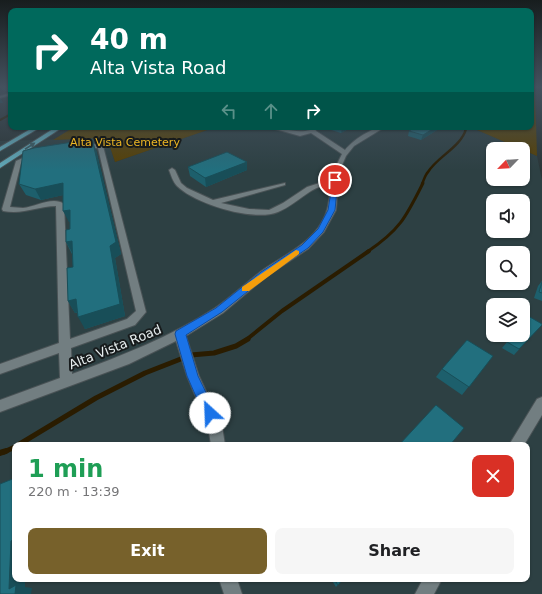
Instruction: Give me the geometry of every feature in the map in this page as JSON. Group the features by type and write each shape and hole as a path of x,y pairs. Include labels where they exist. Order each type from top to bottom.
{"main road":[{"path":"0,149 33,130"},
{"path":"0,166 55,130"}],"street":[{"path":"283,130 300,134 311,130"},
{"path":"315,130 345,153"},
{"name":"Alta Vista Road","path":"0,406 125,360 180,334 219,310 264,274 305,246 321,230 332,210 336,172 345,153 352,145 377,130"},
{"path":"0,368 131,322 141,312 100,146 75,148"},
{"path":"38,154 30,155 18,162 2,210 24,210 49,204 60,204 66,381"},
{"path":"172,170 179,184 195,196 240,210 270,212 282,207 308,188 335,180"},
{"path":"215,202 283,184"},
{"path":"180,334 193,376 215,426 218,442"},
{"path":"518,442 542,403"},
{"path":"229,582 233,594"},
{"path":"424,594 431,582"}],"shaded area":[{"path":"207,130 477,130 505,142 486,142 486,186 530,186 530,153 537,156 542,180 542,594 0,594 0,141 107,138 115,162"}],"green space":[{"path":"534,115 536,115 537,156 530,153 530,142 505,142 477,130 534,130"},
{"name":"Alta Vista Cemetery","path":"69,130 207,130 115,162 107,138 53,140"}],"building":[{"path":"411,130 431,130 423,135 409,131"},
{"path":"92,139 116,242 110,246 120,304 78,317 76,299 68,301 67,268 73,267 72,241 66,242 66,230 70,229 70,210 63,211 63,183 35,189 19,184 23,151"},
{"path":"227,152 247,162 205,178 188,167"},
{"path":"542,282 542,293 539,292"},
{"path":"530,317 542,325 530,338"},
{"path":"467,340 493,356 469,387 442,369"},
{"path":"507,342 526,342 519,349"},
{"path":"436,405 464,428 452,442 402,442"},
{"path":"12,479 12,540 9,589 16,585 15,594 0,594 0,484"}],"waterway":[{"path":"0,120 8,116"},
{"path":"422,184 432,167 454,147 466,130"},
{"path":"367,252 387,237 401,222 407,214 423,183"},
{"path":"246,340 282,311 369,251"},
{"path":"23,442 96,398 145,373 191,355 214,353 236,346 248,339"},
{"path":"4,452 12,448"},
{"path":"0,453 6,451"}],"slow traffic":[{"path":"245,289 296,252"}],"route":[{"path":"210,413 193,376 180,334 219,310 264,274 305,246 321,230 332,210 335,180"}]}
